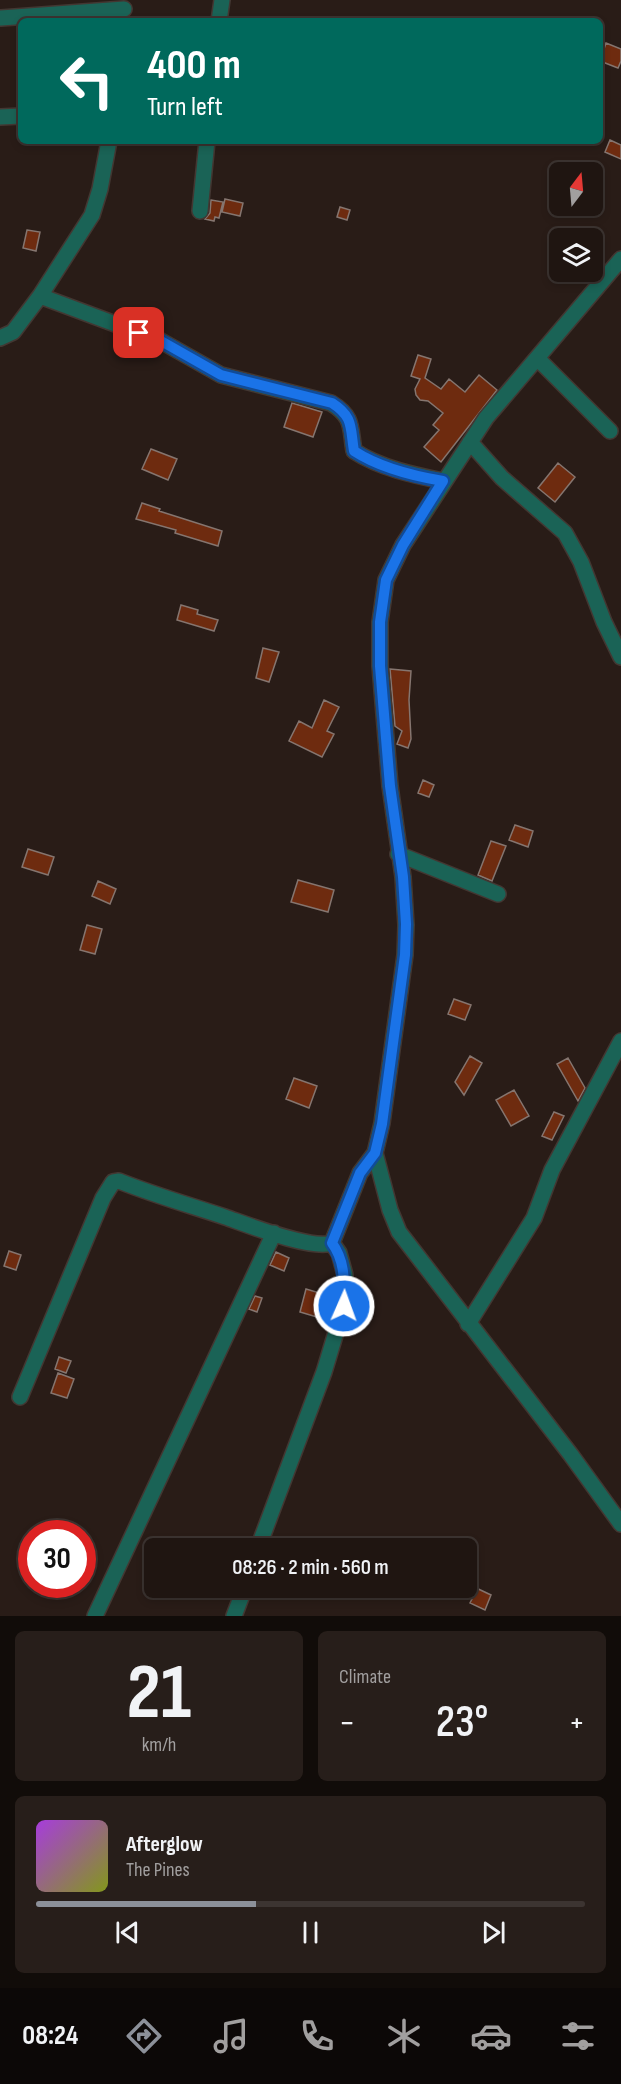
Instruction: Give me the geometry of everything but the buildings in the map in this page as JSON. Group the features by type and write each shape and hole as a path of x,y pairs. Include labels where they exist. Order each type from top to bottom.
{"street":[{"path":"219,18 222,0"},
{"path":"1,18 124,10"},
{"path":"0,117 18,116"},
{"path":"0,338 13,332 40,296 92,215 100,189 108,144"},
{"path":"200,211 207,144"},
{"path":"20,1397 103,1198 113,1182 119,1181 274,1233 316,1244 332,1243 360,1173 375,1153 382,1124 405,955 403,877 390,786 380,666 380,622 386,580 403,545 486,418 621,260"},
{"path":"40,296 161,341 221,375 332,403 350,418 354,451 363,457 408,473 443,481"},
{"path":"538,359 610,431"},
{"path":"470,442 502,478 565,533 581,562 604,622 621,657"},
{"path":"398,854 498,894"},
{"path":"468,1324 534,1218 552,1170 621,1041"},
{"path":"375,1153 387,1200 399,1232 571,1455 621,1524"},
{"path":"95,1616 274,1233"},
{"path":"262,1538 324,1372 344,1306 345,1275 339,1253 332,1243"},
{"path":"234,1616 240,1598"}],"route":[{"path":"139,333 161,341 221,375 332,403 350,418 354,451 363,457 417,476 443,481 403,545 386,580 380,622 380,666 388,765 398,854 403,877 405,955 382,1124 375,1153 360,1173 332,1243 339,1253 345,1275 344,1306"}]}
